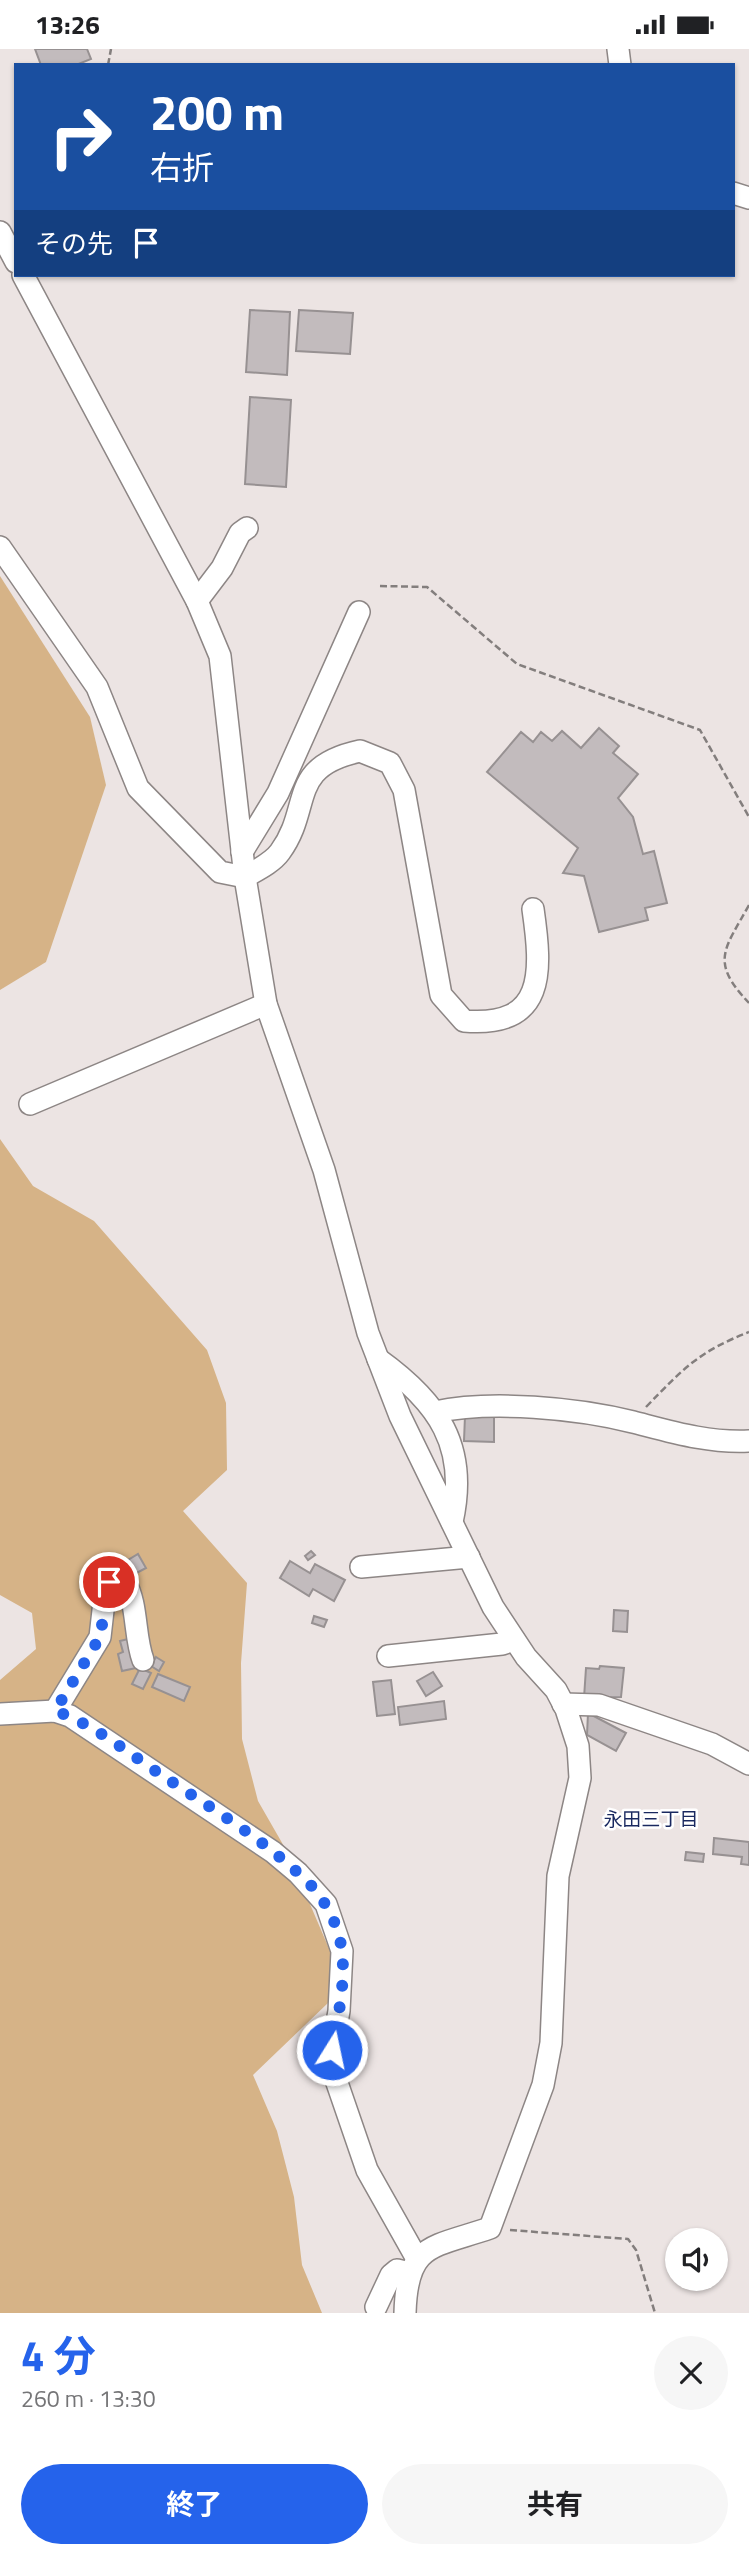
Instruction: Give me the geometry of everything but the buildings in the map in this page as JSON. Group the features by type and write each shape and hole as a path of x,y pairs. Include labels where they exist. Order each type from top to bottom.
{"street":[{"path":"0,232 14,258"},
{"path":"24,277 197,601 220,656 245,877 266,1004 324,1170 378,1359 400,1416 469,1557 514,1640 556,1690 578,1746 580,1778 558,1876 551,2043 543,2085 490,2228 433,2247 413,2265 397,2270 391,2275 376,2307"},
{"path":"197,601 222,568 240,533 247,528"},
{"path":"0,547 97,687 138,788 220,872 245,877 280,852 312,775 327,762 360,751 390,763 404,790 441,995 464,1021 502,1021 519,1011 533,996 539,952 533,909"},
{"path":"242,852 278,793 359,612"},
{"path":"30,1104 266,1004"},
{"path":"378,1359 407,1380 435,1412 455,1452 458,1495 452,1522"},
{"path":"435,1412 458,1407 572,1410 698,1438 749,1441"},
{"path":"361,1567 469,1557"},
{"path":"55,1711 100,1637 106,1584 116,1579 125,1583 130,1594 135,1641 143,1660"},
{"path":"388,1655 502,1644 514,1640"},
{"path":"563,1704 599,1705 712,1745 749,1764"},
{"path":"0,1714 55,1711 105,1737 273,1852 298,1873 326,1904 342,1951 339,2011 332,2050 335,2077 367,2170 413,2265 405,2313"}],"path":[{"path":"380,586 427,587 517,663 701,730 749,817"},
{"path":"749,905 724,951 730,982 749,1003"},
{"path":"632,1422 687,1365 712,1347 749,1332"},
{"path":"490,2228 628,2239 636,2250 655,2313"}],"shaded area":[{"path":"0,576 90,717 106,785 46,962 0,990"},
{"path":"0,1139 33,1186 94,1221 207,1350 226,1403 227,1470 183,1511 247,1583 241,1663 242,1739 258,1801 289,1855 336,1965 329,2002 253,2075 277,2131 294,2197 302,2265 322,2313 0,2313 0,1680 36,1649 32,1613 0,1595"}],"district":[{"name":"永田三丁目","path":"651,1819"}],"route":[{"path":"109,1582 106,1584 100,1637 55,1711 70,1716 105,1737 186,1791 273,1852 315,1890 326,1904 342,1951 339,2011 332,2050"}]}
